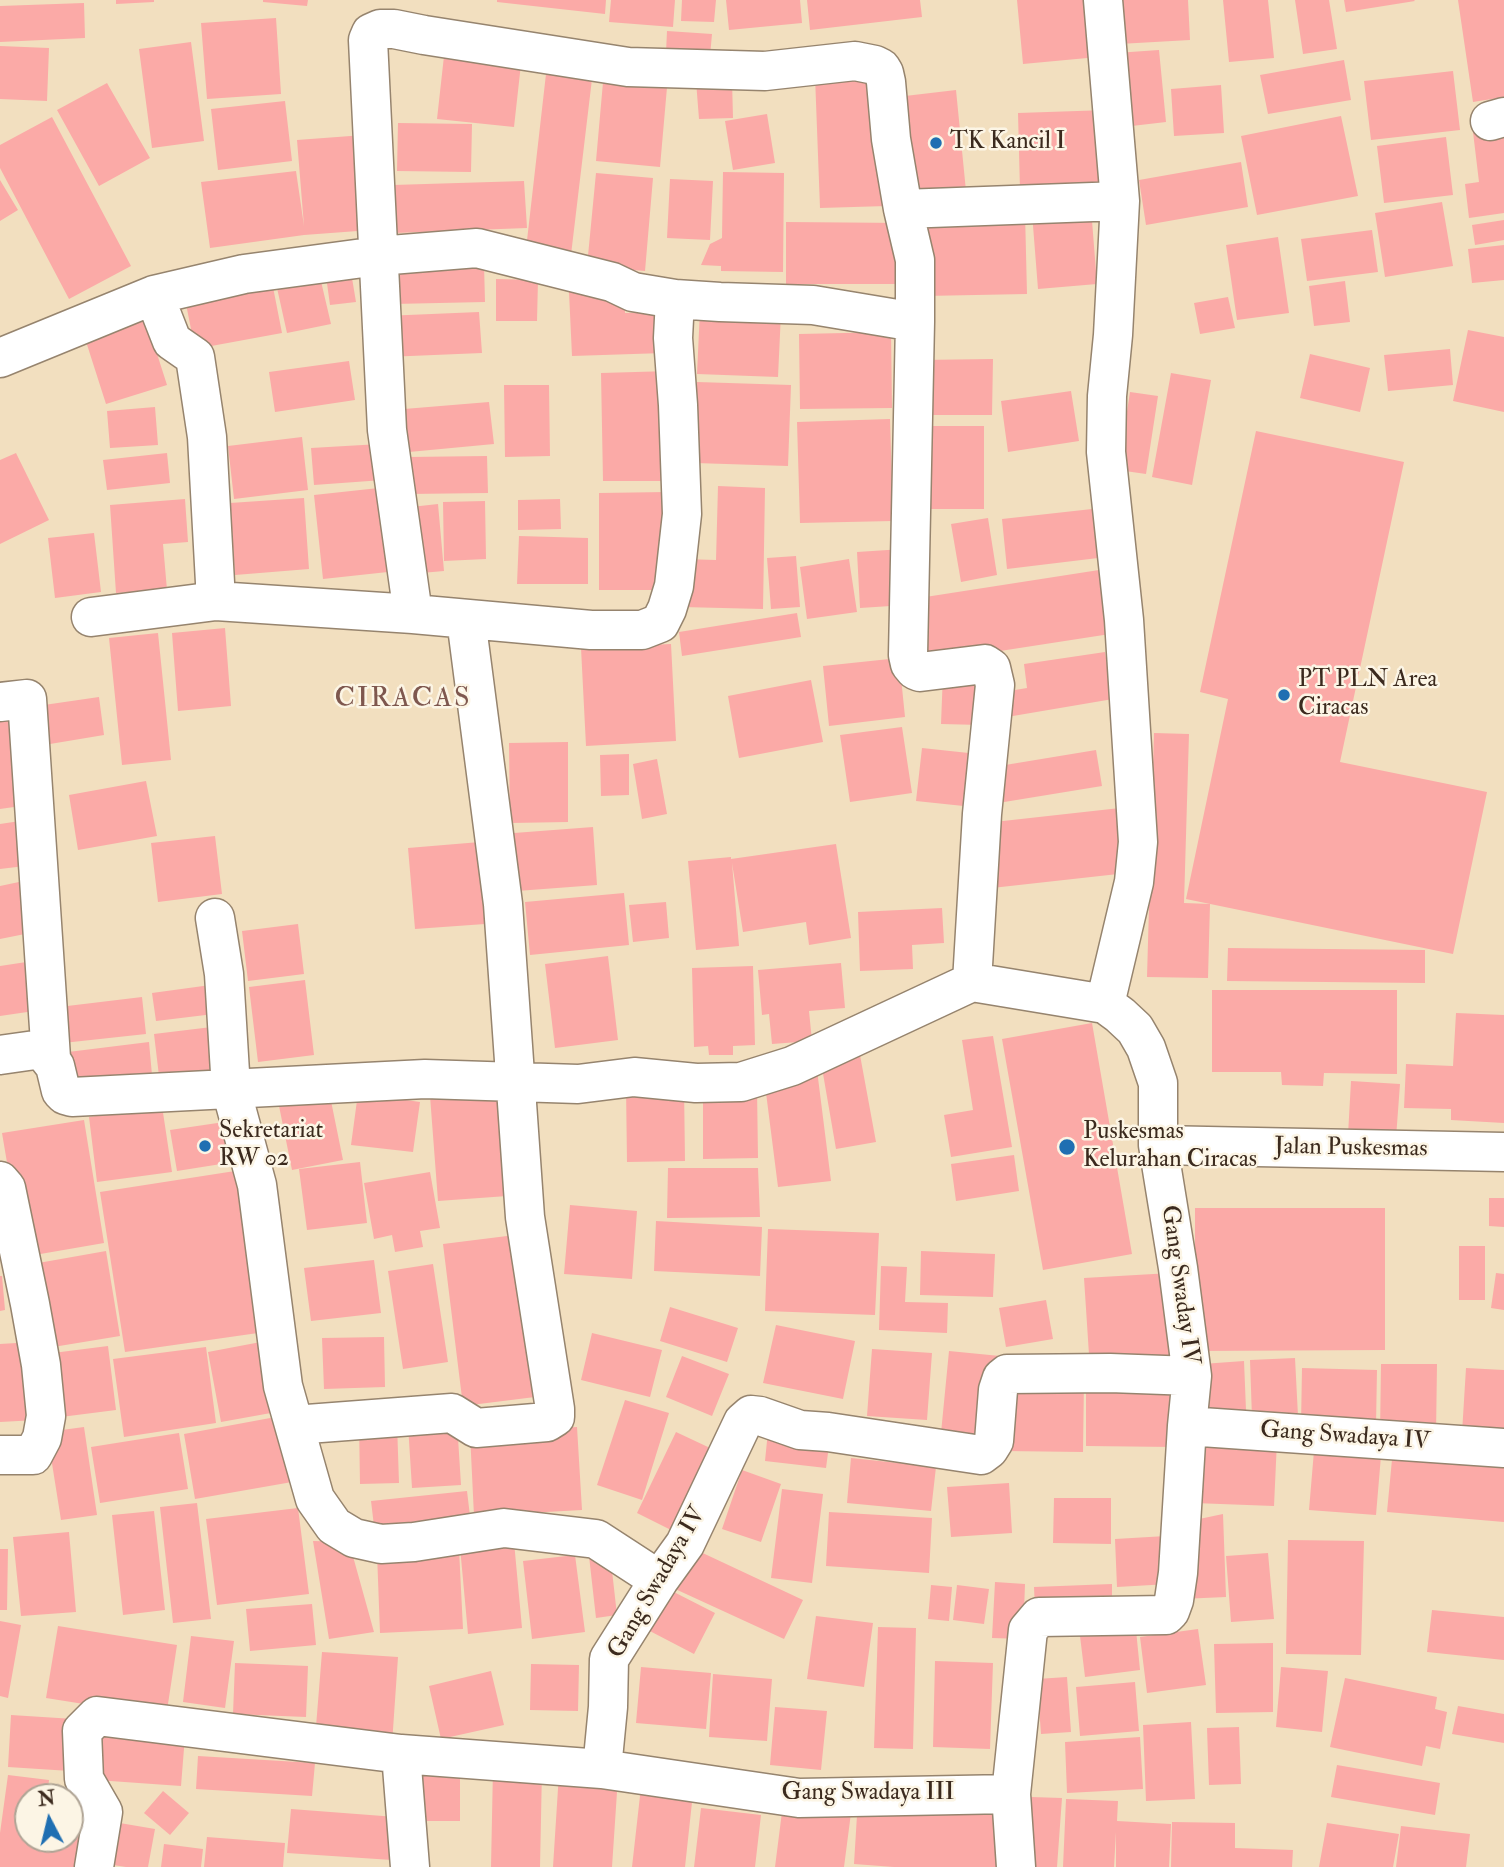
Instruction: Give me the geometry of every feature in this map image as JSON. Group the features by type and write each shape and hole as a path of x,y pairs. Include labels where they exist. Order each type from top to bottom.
{"street":[{"path":"1103,0 1121,201 1107,396 1106,452 1124,620 1138,842 1134,882 1105,1004"},
{"path":"413,614 387,430 368,40 371,33 385,28 628,67 765,71 855,61 881,68 886,82 891,139 903,209 915,260 908,641 910,664 920,673 985,664 991,668 995,685 982,814 972,982"},
{"path":"903,209 1121,201"},
{"path":"0,358 154,295 244,274 378,256 477,248 612,282 633,292 675,299 813,305 915,322"},
{"path":"154,295 172,341 195,357 206,437 216,601"},
{"path":"91,617 216,601 413,614 591,630 642,630 660,623 674,586 682,514 673,338 675,299"},
{"path":"294,1425 452,1413 475,1428 547,1422 555,1417 525,1217 503,904 466,619"},
{"path":"0,702 27,699 51,1058 61,1091 65,1095 72,1097 425,1079 578,1084 635,1077 696,1083 741,1082 792,1066 972,982 1105,1004 1120,1014 1135,1029 1155,1071 1158,1083 1158,1145"},
{"path":"215,918 224,974 231,1089 257,1185 283,1386 315,1499 334,1526 354,1538 381,1544 414,1542 504,1528 596,1539 659,1580"},
{"path":"0,1055 35,1050 44,1052 51,1058"},
{"name":"Jalan Puskesmas","path":"1158,1145 1504,1153"},
{"name":"Gang Swaday IV","path":"1158,1145 1192,1376 1187,1426"},
{"path":"0,1181 6,1188 30,1304 41,1366 46,1416 42,1438 33,1455 0,1455"},
{"name":"Gang Swadaya IV","path":"601,1769 608,1707 609,1660 685,1544 743,1422 751,1415 800,1430 981,1455 994,1441 998,1390 1002,1378 1007,1374 1110,1373 1192,1376"},
{"path":"1016,1867 1011,1794 1026,1637 1033,1622 1039,1617 1166,1615 1173,1605 1178,1573 1187,1426"},
{"name":"Gang Swadaya IV","path":"1187,1426 1504,1448"},
{"path":"94,1867 103,1812 84,1779 82,1731 97,1716 401,1754 601,1769"},
{"path":"401,1754 410,1867"},
{"name":"Gang Swadaya III","path":"601,1769 799,1798 1011,1794"}],"building":[{"path":"116,0 154,0 154,2 116,4"},
{"path":"263,0 308,0 307,6"},
{"path":"497,0 606,0 605,14"},
{"path":"611,0 675,0 673,27 609,22"},
{"path":"682,0 716,0 714,22 681,21"},
{"path":"726,0 800,0 802,23 729,30"},
{"path":"807,0 920,0 922,17 810,30"},
{"path":"1017,0 1093,0 1098,57 1023,64"},
{"path":"1117,0 1188,0 1190,40 1119,44"},
{"path":"1223,0 1268,0 1274,58 1229,62"},
{"path":"1295,0 1329,0 1337,49 1303,54"},
{"path":"1344,0 1414,0 1415,1 1346,12"},
{"path":"1458,0 1504,0 1504,97 1473,102"},
{"path":"84,3 85,38 0,42 0,6"},
{"path":"276,18 281,94 207,99 201,23"},
{"path":"667,31 712,34 710,56 666,53"},
{"path":"191,42 204,141 152,148 139,49"},
{"path":"0,46 49,48 47,101 0,99"},
{"path":"445,47 522,55 514,127 437,119"},
{"path":"1159,50 1166,122 1123,127 1116,53"},
{"path":"1344,60 1351,100 1268,114 1260,75"},
{"path":"604,71 668,76 660,167 596,161"},
{"path":"1453,71 1460,130 1371,140 1364,81"},
{"path":"883,73 887,206 820,208 815,76"},
{"path":"546,74 592,79 570,263 525,258"},
{"path":"732,80 733,118 699,119 696,81"},
{"path":"107,83 150,158 99,186 57,110"},
{"path":"1221,85 1224,133 1174,136 1171,89"},
{"name":"TK Kancil I","path":"956,90 966,191 916,197 905,96"},
{"path":"285,101 292,161 218,170 211,109"},
{"path":"1107,110 1110,188 1020,190 1018,113"},
{"path":"767,114 775,163 733,170 725,121"},
{"path":"1341,116 1358,196 1257,215 1241,136"},
{"path":"52,117 131,266 69,299 0,168 0,145"},
{"path":"398,123 472,124 471,172 397,171"},
{"path":"1504,128 1504,213 1469,218 1465,184 1479,182 1473,132"},
{"path":"364,135 371,230 304,235 210,248 201,182 296,171 304,226 297,140"},
{"path":"1446,137 1453,195 1384,203 1377,146"},
{"path":"1241,162 1248,207 1146,225 1139,180"},
{"path":"723,172 784,173 783,272 721,271 721,266 701,265 710,244 722,238"},
{"path":"596,173 653,178 645,271 587,266"},
{"path":"670,179 713,181 710,240 667,238"},
{"path":"0,180 18,210 0,221"},
{"path":"524,181 527,228 395,233 393,185"},
{"path":"1442,202 1453,266 1385,277 1375,213"},
{"path":"1091,208 1097,284 1038,289 1032,213"},
{"path":"1025,212 1027,294 924,296 922,214"},
{"path":"1504,220 1504,240 1475,245 1472,225"},
{"path":"786,222 905,223 905,284 786,284"},
{"path":"1372,230 1378,272 1307,281 1301,239"},
{"path":"1278,237 1289,313 1237,320 1226,245"},
{"path":"1504,245 1504,280 1472,283 1468,249"},
{"path":"484,264 485,302 393,304 392,267"},
{"path":"351,272 356,302 330,305 326,276"},
{"path":"320,277 331,324 287,333 277,288"},
{"path":"496,279 538,280 537,321 496,321"},
{"path":"1345,281 1350,322 1314,326 1309,286"},
{"path":"272,282 282,333 195,349 185,299"},
{"path":"624,291 625,313 663,312 664,353 572,356 569,292"},
{"path":"1228,297 1235,328 1200,334 1194,303"},
{"path":"143,310 167,385 106,404 82,329"},
{"path":"700,310 781,313 778,377 697,374"},
{"path":"479,312 482,353 386,357 384,316"},
{"path":"1468,330 1504,337 1504,412 1453,401"},
{"path":"891,332 892,408 800,409 799,334"},
{"path":"1450,349 1453,385 1388,391 1384,355"},
{"path":"1310,354 1370,368 1360,412 1300,398"},
{"path":"993,359 992,415 919,415 919,360"},
{"path":"349,361 355,400 275,412 269,372"},
{"path":"670,371 672,481 603,481 601,373"},
{"path":"1171,373 1211,380 1192,485 1152,477"},
{"path":"697,382 791,385 788,466 695,463"},
{"path":"504,385 549,385 550,456 505,457"},
{"path":"1071,391 1079,441 1008,452 1001,401"},
{"path":"1130,392 1158,396 1146,474 1118,470"},
{"path":"489,402 494,444 409,452 404,409"},
{"path":"155,407 158,445 110,448 107,411"},
{"path":"890,419 893,521 800,523 797,422"},
{"path":"925,426 984,426 984,509 924,509"},
{"name":"PT PLN Area Ciracas","path":"1256,431 1404,462 1340,762 1487,792 1453,954 1186,899 1228,699 1200,692"},
{"path":"302,437 308,490 234,499 228,446"},
{"path":"380,444 383,480 314,485 311,448"},
{"path":"16,453 49,520 0,544 0,460"},
{"path":"167,453 170,483 107,490 103,460"},
{"path":"487,456 488,493 409,494 408,457"},
{"path":"718,486 765,488 763,609 682,607 683,559 716,560"},
{"path":"388,487 397,571 323,579 314,495"},
{"path":"667,492 666,590 599,590 599,493"},
{"path":"304,498 309,569 235,575 230,503"},
{"path":"185,499 188,542 163,544 167,590 116,593 110,505"},
{"path":"560,499 561,529 518,530 518,500"},
{"path":"485,501 486,559 444,561 443,502"},
{"path":"438,504 444,571 410,574 402,508"},
{"path":"1092,509 1098,558 1007,569 1002,519"},
{"path":"988,518 997,575 961,582 951,524"},
{"path":"94,533 101,592 55,598 48,538"},
{"path":"519,536 588,538 588,584 517,584"},
{"path":"903,549 906,605 860,608 857,552"},
{"path":"796,556 800,607 771,609 767,558"},
{"path":"849,559 857,612 807,619 800,567"},
{"path":"1099,570 1110,634 929,662 919,598"},
{"path":"797,613 801,637 682,656 679,632"},
{"path":"225,628 231,706 178,711 172,633"},
{"path":"158,633 171,760 122,765 109,638"},
{"path":"671,644 676,741 586,746 581,648"},
{"path":"1105,652 1113,699 1007,717 1003,692 1027,688 1024,664"},
{"path":"899,658 905,717 829,726 823,666"},
{"path":"943,673 984,675 981,725 941,724"},
{"path":"811,680 823,742 739,758 728,696"},
{"path":"99,697 104,735 50,744 44,705"},
{"path":"13,708 28,805 0,809 0,710"},
{"path":"902,727 912,793 850,802 840,735"},
{"path":"1154,733 1189,734 1184,903 1210,904 1208,978 1147,977"},
{"path":"568,742 568,822 510,823 509,743"},
{"path":"922,748 978,754 973,807 916,801"},
{"path":"1096,750 1102,786 992,804 987,768"},
{"path":"629,754 629,795 601,796 600,755"},
{"path":"657,759 667,814 642,819 633,764"},
{"path":"146,781 157,836 78,850 69,795"},
{"path":"1120,808 1127,873 992,888 985,823"},
{"path":"20,821 25,866 0,869 0,824"},
{"path":"593,827 597,885 517,891 514,833"},
{"path":"215,836 222,894 158,902 151,843"},
{"path":"492,841 499,923 415,929 408,848"},
{"path":"836,844 851,938 809,945 806,922 743,932 732,863 739,946 696,950 688,861 731,859"},
{"path":"19,882 30,933 0,939 0,886"},
{"path":"624,893 629,945 530,955 525,902"},
{"path":"666,902 669,938 633,942 629,905"},
{"path":"942,908 944,943 912,945 913,969 860,971 858,912"},
{"path":"298,924 304,974 248,981 242,931"},
{"path":"1228,948 1425,950 1425,983 1227,981"},
{"path":"608,956 618,1040 555,1048 545,964"},
{"path":"33,961 41,1010 0,1016 0,966"},
{"path":"841,963 845,1008 809,1011 812,1041 772,1044 769,1014 762,1015 758,970"},
{"path":"753,966 755,1045 733,1046 733,1055 709,1055 708,1046 694,1047 692,968"},
{"path":"305,980 314,1055 258,1062 249,987"},
{"path":"218,984 222,1013 156,1021 152,993"},
{"path":"1212,990 1397,990 1397,1074 1324,1073 1323,1086 1282,1085 1281,1072 1212,1072"},
{"path":"142,997 146,1034 63,1043 59,1007"},
{"path":"1456,1013 1504,1015 1504,1123 1451,1120 1451,1109 1404,1108 1406,1064 1453,1066"},
{"name":"Puskesmas Kelurahan Ciracas","path":"1092,1023 1132,1254 1043,1270 1002,1039"},
{"path":"220,1026 225,1068 159,1076 154,1034"},
{"path":"993,1036 1012,1147 951,1157 944,1115 973,1110 962,1040"},
{"path":"149,1042 152,1075 72,1085 68,1052"},
{"path":"860,1055 876,1142 836,1149 821,1062"},
{"path":"817,1070 831,1181 778,1187 764,1077"},
{"path":"1351,1081 1400,1084 1396,1138 1348,1135"},
{"path":"626,1086 684,1086 685,1161 627,1162"},
{"path":"757,1088 758,1158 703,1159 703,1089"},
{"path":"514,1090 521,1195 438,1201 430,1096"},
{"path":"329,1091 343,1160 292,1170 278,1101"},
{"path":"358,1093 420,1102 413,1152 351,1145"},
{"path":"162,1106 172,1172 97,1182 89,1117"},
{"path":"84,1120 104,1243 23,1257 2,1133"},
{"name":"Sekretariat RW 02","path":"231,1121 240,1161 177,1171 170,1130"},
{"path":"1014,1155 1019,1191 956,1201 951,1164"},
{"path":"360,1162 367,1223 307,1230 299,1169"},
{"path":"668,1168 758,1168 760,1217 667,1218"},
{"path":"235,1171 265,1332 125,1352 100,1192"},
{"path":"430,1172 440,1228 420,1231 423,1247 395,1252 392,1235 374,1239 364,1183"},
{"path":"1489,1198 1504,1198 1504,1227 1489,1226"},
{"path":"570,1205 637,1211 632,1279 564,1274"},
{"path":"1195,1208 1385,1208 1385,1350 1195,1351"},
{"path":"656,1221 762,1227 760,1276 654,1271"},
{"path":"768,1229 879,1233 875,1315 765,1311"},
{"path":"523,1234 543,1396 463,1406 443,1244"},
{"path":"1459,1246 1485,1246 1485,1300 1459,1300"},
{"path":"106,1251 120,1336 41,1349 27,1265"},
{"path":"921,1251 995,1254 993,1297 920,1295"},
{"path":"374,1260 381,1313 311,1321 304,1268"},
{"path":"433,1264 448,1362 403,1369 388,1271"},
{"path":"881,1266 907,1267 905,1302 948,1303 947,1333 879,1330"},
{"path":"1171,1273 1176,1365 1090,1370 1084,1278"},
{"path":"1496,1273 1504,1274 1504,1310 1491,1308"},
{"path":"0,1276 5,1310 0,1311"},
{"path":"1046,1300 1053,1339 1006,1347 999,1308"},
{"path":"670,1307 738,1328 727,1362 660,1341"},
{"path":"776,1325 855,1341 843,1399 763,1383"},
{"path":"592,1333 662,1350 650,1397 581,1380"},
{"path":"384,1337 385,1387 324,1389 322,1338"},
{"path":"266,1341 282,1411 221,1422 208,1352"},
{"path":"33,1342 37,1420 0,1422 0,1344"},
{"path":"108,1346 116,1410 53,1418 45,1354"},
{"path":"206,1347 216,1423 124,1437 113,1359"},
{"path":"872,1349 932,1353 927,1420 867,1416"},
{"path":"949,1351 1000,1356 992,1439 941,1433"},
{"path":"682,1356 729,1374 712,1416 666,1397"},
{"path":"1295,1358 1298,1416 1252,1418 1250,1360"},
{"path":"1244,1361 1246,1410 1205,1413 1202,1364"},
{"path":"1381,1364 1437,1364 1436,1435 1380,1435"},
{"path":"1302,1368 1377,1370 1376,1425 1301,1425"},
{"path":"1466,1368 1504,1370 1504,1436 1462,1433"},
{"path":"1006,1378 1084,1379 1083,1452 1004,1451"},
{"path":"1086,1387 1174,1387 1174,1447 1086,1446"},
{"path":"625,1400 669,1413 642,1500 597,1485"},
{"path":"281,1416 292,1482 195,1499 184,1434"},
{"path":"457,1422 461,1485 412,1488 408,1425"},
{"path":"359,1423 397,1423 399,1483 360,1484"},
{"path":"84,1427 97,1515 61,1520 47,1432"},
{"path":"577,1427 582,1510 474,1516 470,1433"},
{"path":"768,1431 830,1438 826,1468 765,1461"},
{"path":"676,1432 725,1455 685,1537 637,1513"},
{"path":"179,1433 188,1489 100,1503 91,1447"},
{"path":"1197,1437 1277,1441 1274,1506 1194,1503"},
{"path":"1315,1439 1382,1444 1376,1515 1309,1510"},
{"path":"1393,1449 1504,1459 1504,1522 1387,1512"},
{"path":"851,1458 936,1467 931,1511 847,1503"},
{"path":"742,1470 781,1484 761,1542 722,1529"},
{"path":"1009,1483 1012,1533 951,1537 947,1487"},
{"path":"782,1489 823,1494 812,1583 771,1578"},
{"path":"467,1491 470,1516 374,1526 371,1501"},
{"path":"1054,1498 1111,1498 1111,1544 1053,1543"},
{"path":"197,1503 211,1619 173,1623 160,1507"},
{"path":"298,1508 309,1594 217,1605 206,1519"},
{"path":"154,1511 165,1610 123,1615 112,1515"},
{"path":"829,1512 932,1518 929,1573 826,1566"},
{"path":"1223,1514 1226,1597 1181,1599 1185,1522"},
{"path":"513,1531 522,1628 468,1634 459,1536"},
{"path":"69,1532 76,1612 21,1616 13,1537"},
{"path":"1166,1536 1169,1584 1117,1587 1115,1539"},
{"path":"1288,1540 1364,1541 1361,1655 1286,1654"},
{"path":"313,1541 349,1542 374,1632 329,1639"},
{"path":"692,1548 803,1600 784,1639 673,1588"},
{"path":"0,1549 8,1549 7,1610 0,1610"},
{"path":"459,1549 463,1629 380,1633 377,1553"},
{"path":"610,1553 617,1615 596,1618 589,1556"},
{"path":"1268,1553 1274,1619 1231,1622 1226,1556"},
{"path":"575,1555 585,1632 532,1639 523,1561"},
{"path":"995,1582 1025,1584 1023,1639 992,1638"},
{"path":"1112,1584 1112,1608 1035,1610 1034,1587"},
{"path":"931,1585 952,1587 949,1621 928,1619"},
{"path":"957,1585 989,1589 984,1624 953,1620"},
{"path":"666,1588 715,1613 694,1654 646,1629"},
{"path":"312,1604 316,1645 250,1651 246,1609"},
{"path":"1432,1610 1504,1617 1504,1660 1427,1652"},
{"path":"816,1616 873,1623 864,1687 807,1679"},
{"path":"0,1621 21,1625 8,1698 0,1696"},
{"path":"58,1626 177,1645 166,1717 46,1698"},
{"path":"878,1627 916,1628 913,1749 874,1748"},
{"path":"1198,1629 1206,1685 1147,1693 1140,1637"},
{"path":"1136,1630 1140,1670 1085,1677 1080,1636"},
{"path":"191,1636 234,1641 225,1708 183,1702"},
{"path":"1273,1643 1273,1712 1216,1713 1214,1644"},
{"path":"322,1652 398,1657 392,1744 315,1739"},
{"path":"935,1661 993,1663 990,1749 933,1747"},
{"path":"235,1663 308,1666 306,1717 233,1714"},
{"path":"531,1664 579,1665 578,1711 530,1710"},
{"path":"641,1667 711,1673 706,1729 636,1723"},
{"path":"1281,1667 1328,1671 1322,1732 1276,1727"},
{"path":"491,1671 504,1725 441,1739 429,1686"},
{"path":"713,1674 772,1679 767,1741 709,1737"},
{"path":"1067,1677 1071,1732 1041,1734 1037,1679"},
{"path":"1345,1678 1437,1697 1435,1709 1447,1712 1440,1749 1426,1746 1422,1766 1330,1747"},
{"path":"1135,1682 1139,1731 1080,1736 1076,1687"},
{"path":"1458,1706 1504,1714 1504,1743 1452,1734"},
{"path":"775,1707 827,1711 821,1770 770,1765"},
{"path":"11,1715 74,1719 70,1771 8,1767"},
{"path":"1191,1722 1195,1799 1146,1801 1143,1725"},
{"path":"1239,1727 1241,1784 1209,1785 1207,1728"},
{"path":"100,1729 185,1736 181,1786 96,1780"},
{"path":"1140,1737 1143,1789 1067,1793 1065,1742"},
{"path":"198,1756 315,1763 312,1796 196,1789"},
{"path":"1337,1765 1440,1783 1435,1815 1331,1797"},
{"path":"493,1768 542,1769 540,1867 491,1867"},
{"path":"421,1770 460,1770 460,1821 420,1821"},
{"path":"559,1773 618,1777 612,1867 553,1867"},
{"path":"8,1775 49,1780 49,1783 14,1783 14,1853 84,1853 84,1815 94,1816 87,1867 0,1867 0,1833"},
{"path":"641,1787 693,1793 685,1867 632,1867"},
{"path":"163,1791 189,1813 170,1835 144,1813"},
{"path":"1031,1797 1062,1798 1057,1867 1026,1867"},
{"path":"858,1799 1009,1810 1005,1867 894,1867 854,1864"},
{"path":"1066,1799 1118,1801 1117,1821 1171,1824 1169,1867 1116,1867 1116,1832 1114,1867 1063,1867"},
{"path":"783,1804 851,1813 844,1867 775,1867"},
{"path":"701,1808 761,1815 755,1867 694,1867"},
{"path":"291,1809 396,1817 392,1860 287,1853"},
{"path":"108,1821 155,1829 148,1867 100,1863"},
{"path":"1172,1822 1235,1823 1235,1848 1293,1850 1292,1867 1171,1867"},
{"path":"1327,1823 1399,1834 1393,1867 1319,1867"},
{"path":"1401,1826 1470,1834 1466,1867 1396,1867"},
{"path":"207,1837 285,1843 283,1867 204,1867"},
{"path":"164,1844 203,1849 201,1867 161,1867"}],"place":[{"name":"TK Kancil I","path":"936,143"},
{"name":"PT PLN Area Ciracas","path":"1284,695"},
{"name":"Sekretariat RW 02","path":"205,1146"},
{"name":"Puskesmas Kelurahan Ciracas","path":"1067,1147"}],"district":[{"name":"CIRACAS","path":"403,700"}]}
